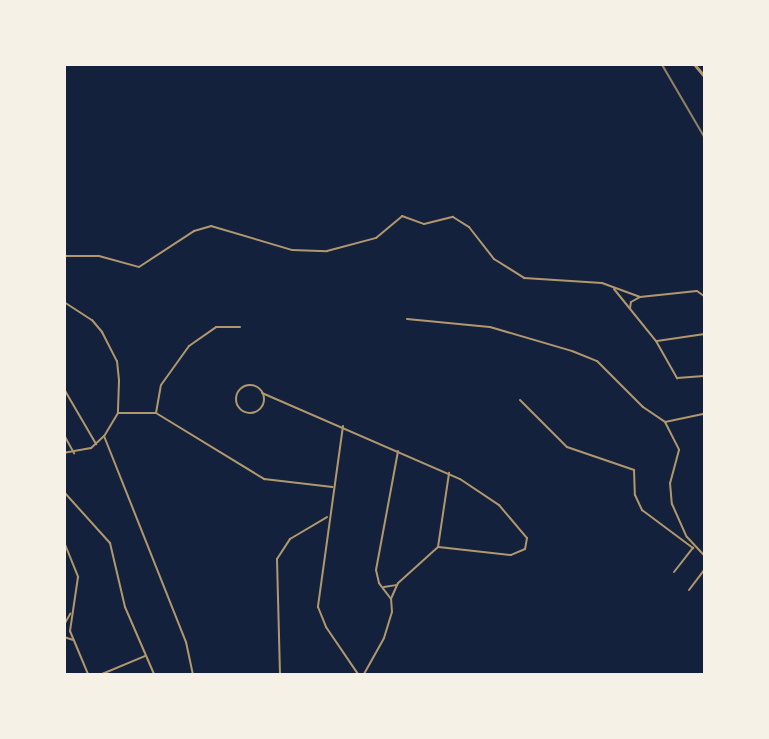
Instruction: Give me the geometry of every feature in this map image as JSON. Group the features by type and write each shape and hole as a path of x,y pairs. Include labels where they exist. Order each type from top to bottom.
{"street":[{"path":"694,64 705,76"},
{"path":"64,256 99,256 139,267 194,231 211,226 292,250 327,251 376,238 402,216 424,224 453,217 464,222 494,259 525,278 602,283 640,297"},
{"path":"614,289 656,341 677,378 705,376"},
{"path":"630,308 631,302 640,297 697,291 704,296"},
{"path":"64,302 92,320 113,351 118,372 118,413 104,436 96,444 74,453 64,453"},
{"path":"407,319 502,329 591,357 665,422 679,450 670,483 672,504 680,525 694,547"},
{"path":"156,412 164,379 189,346 216,327 240,327"},
{"path":"656,341 705,334"},
{"path":"262,393 263,403 255,412 245,412 238,406 237,394 243,387 253,386 262,393 343,426 448,474 499,505 524,532 528,543 520,553 507,555 438,547"},
{"path":"64,389 96,444"},
{"path":"520,400 567,447 633,470 635,495 642,510 705,555"},
{"path":"118,413 156,412 264,479 333,487"},
{"path":"665,422 705,414"},
{"path":"343,426 318,607 326,627 358,675"},
{"path":"64,435 74,453"},
{"path":"104,436 186,642 193,675"},
{"path":"391,599 377,578 398,451"},
{"path":"364,675 389,627 391,599 398,583 438,547 448,474"},
{"path":"64,492 110,543 125,607 154,675"},
{"path":"280,675 277,559 290,539 329,517"},
{"path":"64,542 78,577 71,612 64,625"},
{"path":"674,572 694,547"},
{"path":"689,590 705,570"},
{"path":"382,587 398,583"},
{"path":"71,612 74,642 88,675"},
{"path":"64,637 74,642"},
{"path":"102,675 146,656"},
{"path":"355,668 360,672 367,671"}],"railway":[{"path":"662,64 704,136"}]}
